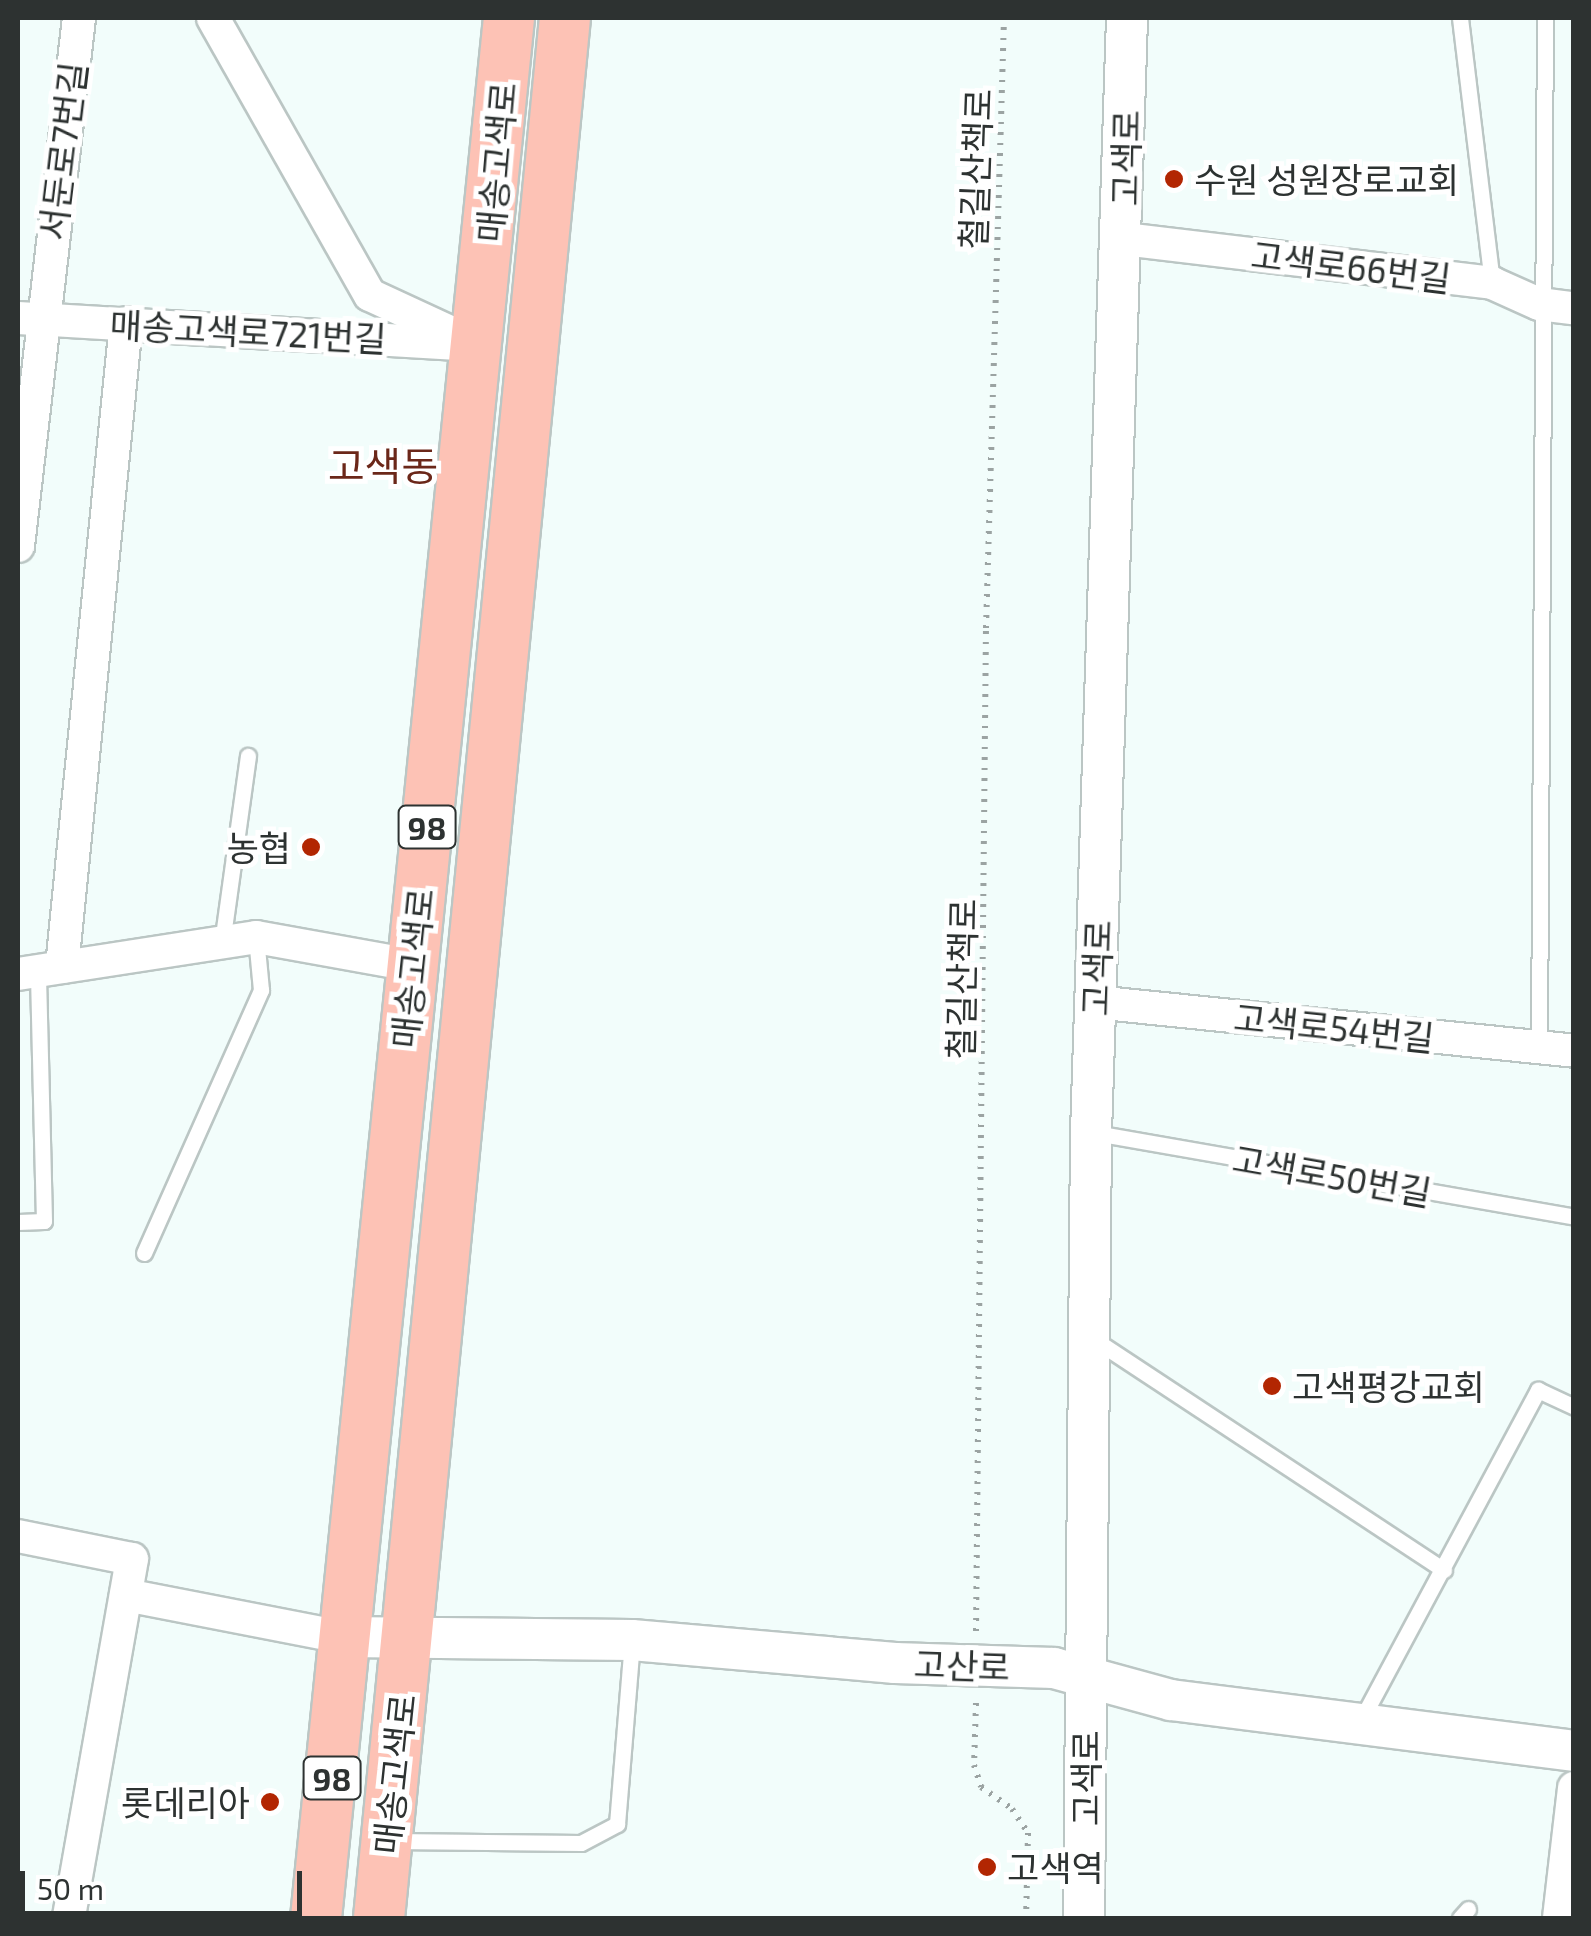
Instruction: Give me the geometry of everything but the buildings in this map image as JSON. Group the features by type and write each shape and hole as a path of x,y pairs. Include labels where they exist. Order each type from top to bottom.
{"main road":[{"name":"매송고색로","path":"379,1918 407,1636 440,969 479,345 509,18"},
{"name":"매송고색로","path":"316,1918 343,1637 440,969 566,18"}],"street":[{"name":"서둔로7번길","path":"18,546 29,318 79,18"},
{"path":"214,18 370,295 479,345"},
{"name":"고색로","path":"1084,1918 1091,1133 1124,238 1127,18"},
{"name":"고색로66번길","path":"1124,238 1492,283 1539,304 1574,308"},
{"name":"매송고색로721번길","path":"29,318 479,345"},
{"path":"126,324 39,971 256,936 440,969"},
{"name":"고색로54번길","path":"1094,1002 1574,1052"},
{"path":"18,1536 132,1560 69,1918"},
{"path":"126,1594 343,1637"},
{"name":"고산로","path":"343,1637 632,1640 975,1668 1054,1668 1172,1700 1574,1750"},
{"path":"1558,1918 1574,1788"}],"lane":[{"path":"1460,18 1492,283"},
{"path":"1539,1048 1539,304 1545,18"},
{"path":"222,943 248,756"},
{"path":"144,1253 261,990 256,936"},
{"path":"18,1222 44,1221 39,971"},
{"name":"고색로50번길","path":"1091,1133 1574,1217"},
{"path":"1088,1334 1444,1570"},
{"path":"1359,1724 1538,1390 1574,1407"},
{"path":"387,1840 581,1843 617,1824 632,1640"}],"path":[{"name":"철길산책로","path":"1004,18 986,628 974,1765 981,1787 1012,1809 1028,1833 1026,1918"}],"place":[{"name":"수원 성원장로교회","path":"1174,179"},
{"name":"농협","path":"311,847"},
{"name":"고색평강교회","path":"1272,1386"},
{"name":"롯데리아","path":"270,1802"},
{"name":"고색역","path":"987,1867"}],"district":[{"name":"고색동","path":"383,465"}]}
